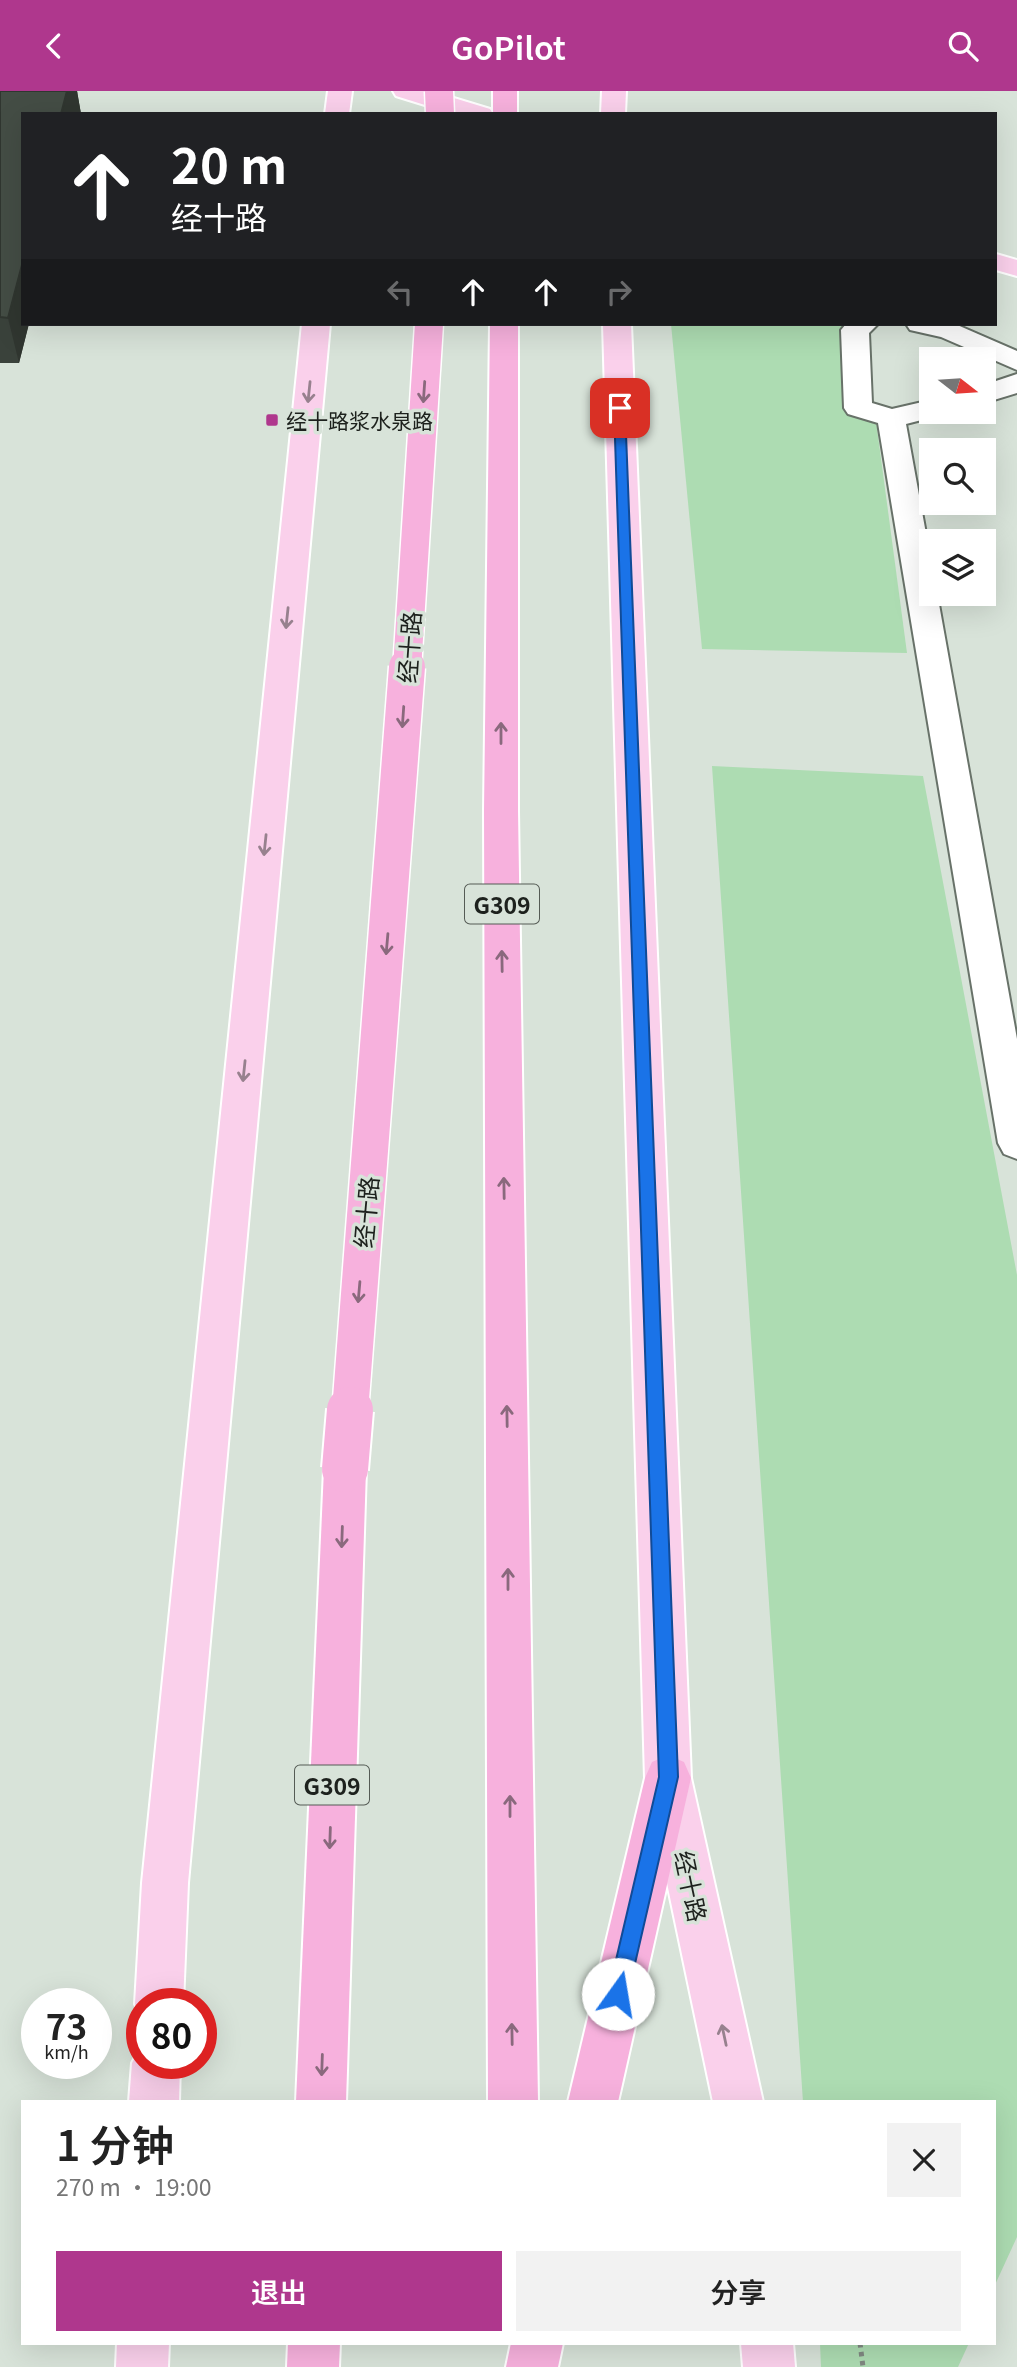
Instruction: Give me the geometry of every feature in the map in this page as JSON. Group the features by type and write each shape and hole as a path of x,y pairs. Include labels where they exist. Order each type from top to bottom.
{"highway":[{"path":"439,91 440,112"},
{"path":"505,91 505,112"},
{"name":"经十路","path":"321,2100 345,1469 397,824 429,326"},
{"name":"G309","path":"503,326 500,811 513,2100"},
{"path":"593,2100 668,1777"},
{"path":"313,2367 314,2345"},
{"path":"518,2345 519,2367"},
{"path":"532,2367 537,2345"}],"main road":[{"path":"337,112 340,91"},
{"path":"405,91 474,112"},
{"path":"613,112 614,91"},
{"path":"997,262 1017,268"},
{"path":"160,1988 165,1883 316,326"},
{"name":"经十路","path":"617,326 668,1777 738,2100"},
{"path":"154,2100 155,2079"},
{"path":"142,2367 143,2345"},
{"path":"766,2345 769,2367"}],"street":[{"path":"861,326 855,330 859,408 891,418 919,412"},
{"path":"929,326 950,331 1017,362"},
{"path":"996,390 1017,383"},
{"path":"891,418 1017,1143"}],"path":[{"path":"860,2345 863,2367"}],"green space":[{"path":"671,326 863,326 907,653 702,649"},
{"path":"712,766 923,776 1017,1275 1017,2237 996,2283 996,2100 803,2100"},
{"path":"820,2345 968,2345 958,2367 821,2367"}],"building":[{"path":"0,91 67,91 62,112 21,112 21,269 8,318 0,317"}],"place":[{"name":"经十路浆水泉路","path":"272,420"}],"route":[{"path":"618,1994 668,1777 620,408"}]}
